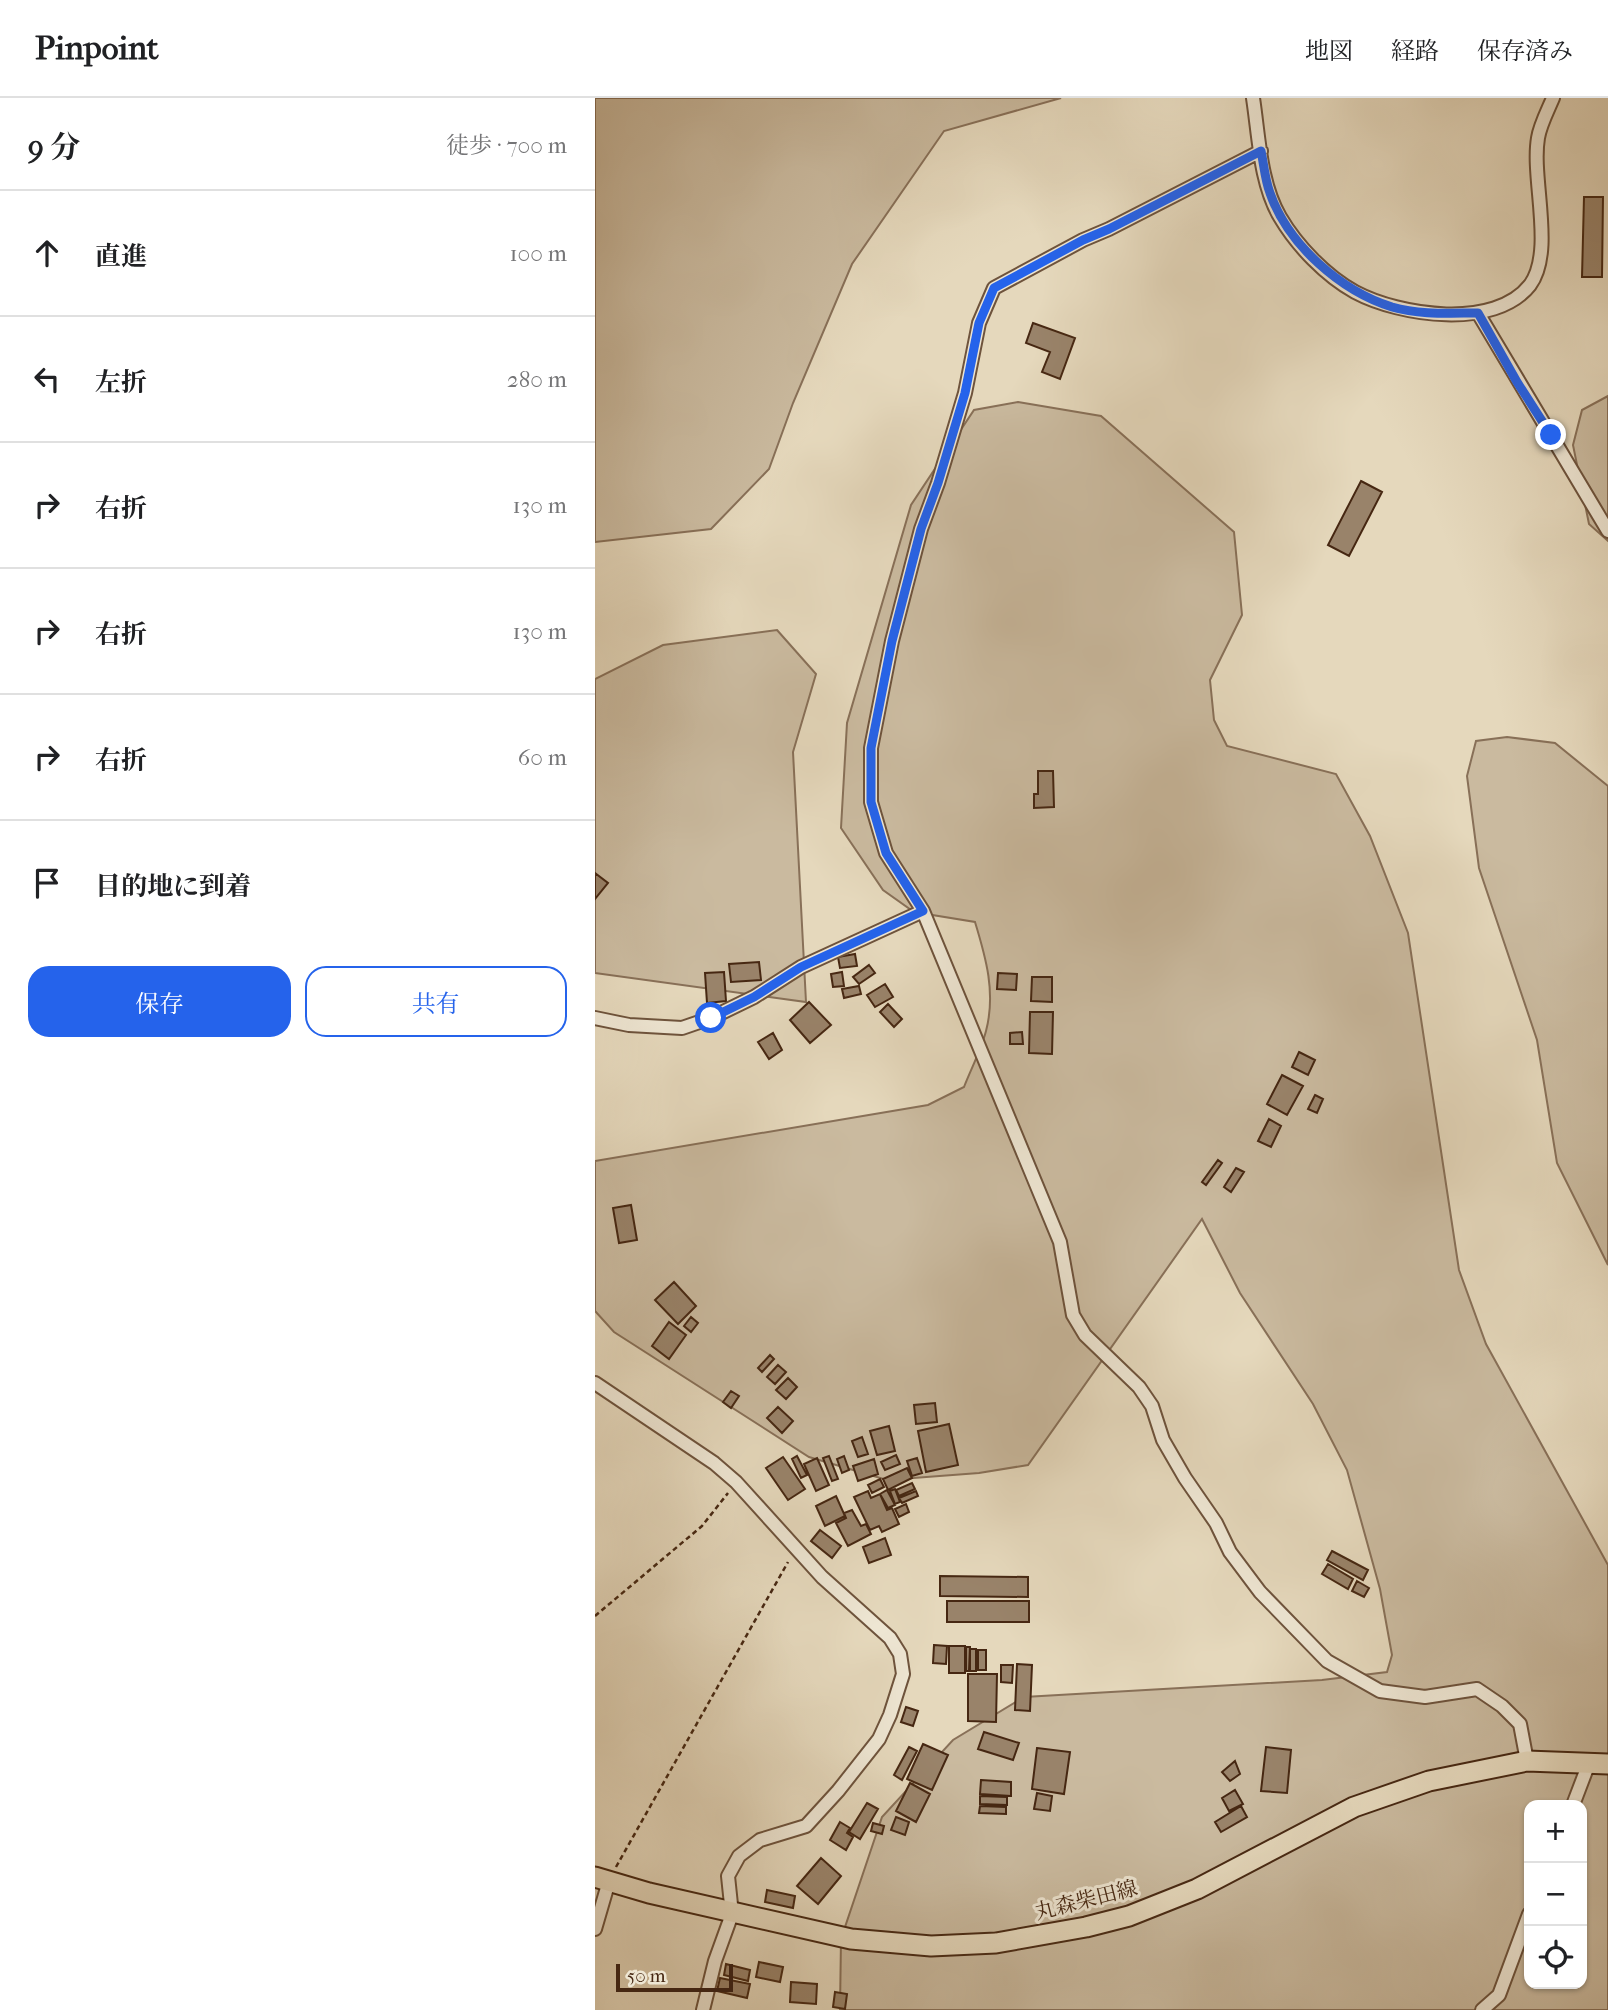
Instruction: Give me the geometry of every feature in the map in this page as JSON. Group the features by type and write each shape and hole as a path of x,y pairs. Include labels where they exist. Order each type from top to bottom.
{"main road":[{"name":"丸森柴田線","path":"602,1879 649,1894 851,1940 931,1946 996,1943 1086,1927 1129,1916 1196,1889 1354,1807 1429,1781 1527,1761 1598,1764"}],"street":[{"path":"1254,98 1269,192 1280,217 1309,254 1355,292 1393,307 1429,313 1478,313 1520,296 1532,282 1540,263 1541,215 1535,175 1538,136 1553,98"},
{"path":"1261,151 994,288 979,323 965,393 921,529 892,641 871,748 871,802 886,853 923,911 1060,1242 1073,1315 1085,1335 1139,1387 1152,1406 1163,1440 1216,1523 1230,1552 1260,1592 1327,1661 1380,1691 1425,1697 1477,1689 1503,1706 1520,1724 1527,1761"},
{"path":"1478,313 1608,531"},
{"path":"595,1018 629,1025 682,1028 711,1018 754,997 801,967 923,911"},
{"path":"595,1383 714,1463 736,1482 795,1550 890,1638 900,1654 903,1674 890,1715 879,1739 838,1791 806,1826 760,1840 739,1856 728,1876 733,1914 715,1961 703,2010"},
{"path":"1576,1800 1598,1764"},
{"path":"595,1929 602,1879"},
{"path":"1482,2010 1499,1995 1525,1926"}],"path":[{"path":"595,1616 702,1526 736,1482"},
{"path":"602,1879 795,1550"}],"shaded area":[{"path":"595,98 1061,98 944,131 852,264 793,403 769,469 711,529 595,542"},
{"path":"1608,396 1608,541 1589,524 1573,445 1582,410"},
{"path":"1018,402 1101,416 1234,532 1242,615 1210,680 1214,720 1227,746 1336,774 1370,836 1408,933 1459,1270 1486,1344 1608,1565 1608,2010 840,2010 841,1939 882,1817 953,1740 1024,1697 1322,1680 1387,1672 1392,1655 1380,1589 1347,1470 1313,1404 1240,1293 1202,1219 1028,1465 979,1473 887,1480 809,1457 614,1332 595,1311 595,1161 928,1105 964,1087 976,1059 989,1017 990,989 975,922 914,912 883,890 841,828 847,723 911,505 974,410"},
{"path":"777,630 816,674 793,752 806,1002 595,973 595,679 663,645"},
{"path":"1507,737 1555,743 1608,786 1608,1265 1557,1163 1537,1040 1479,868 1467,776 1476,741"}],"building":[{"path":"1584,197 1603,197 1602,277 1582,277"},
{"path":"1033,323 1075,338 1060,379 1042,372 1050,352 1026,343"},
{"path":"1361,481 1382,492 1349,556 1328,545"},
{"path":"1038,771 1053,771 1054,807 1034,808 1034,794 1038,794"},
{"path":"595,873 608,883 595,899"},
{"path":"855,954 857,966 840,968 838,957"},
{"path":"759,962 761,980 731,982 729,964"},
{"path":"869,965 875,973 859,984 853,977"},
{"path":"724,972 726,1001 707,1003 705,973"},
{"path":"842,972 844,986 833,987 831,974"},
{"path":"998,973 1017,974 1016,990 997,989"},
{"path":"1032,977 1052,977 1052,1002 1031,1001"},
{"path":"885,984 893,997 875,1007 867,995"},
{"path":"859,986 861,994 844,998 842,989"},
{"path":"809,1002 831,1025 810,1043 790,1020"},
{"path":"888,1004 902,1019 894,1027 880,1012"},
{"path":"1030,1012 1053,1012 1052,1054 1029,1053"},
{"path":"1022,1032 1023,1044 1010,1044 1010,1033"},
{"path":"773,1033 782,1050 769,1059 758,1042"},
{"path":"1299,1052 1315,1060 1308,1075 1292,1067"},
{"path":"1282,1075 1303,1086 1287,1115 1267,1104"},
{"path":"1315,1095 1323,1099 1317,1113 1308,1109"},
{"path":"1269,1119 1281,1126 1271,1147 1258,1141"},
{"path":"1218,1160 1222,1163 1206,1185 1202,1182"},
{"path":"1236,1168 1244,1172 1231,1192 1224,1187"},
{"path":"631,1205 637,1240 619,1243 613,1208"},
{"path":"674,1282 696,1306 678,1324 655,1300"},
{"path":"691,1317 698,1323 691,1332 684,1326"},
{"path":"669,1322 686,1335 669,1359 652,1346"},
{"path":"770,1355 774,1359 762,1372 758,1368"},
{"path":"778,1365 786,1372 775,1384 767,1377"},
{"path":"788,1378 797,1387 786,1399 776,1390"},
{"path":"731,1391 739,1396 731,1408 723,1402"},
{"path":"935,1403 937,1422 916,1424 914,1405"},
{"path":"778,1407 793,1421 782,1433 767,1418"},
{"path":"949,1424 958,1465 926,1472 918,1431"},
{"path":"889,1426 895,1451 877,1455 870,1431"},
{"path":"862,1437 868,1454 858,1457 852,1441"},
{"path":"896,1455 900,1464 885,1470 881,1462"},
{"path":"797,1456 807,1475 801,1478 792,1459"},
{"path":"829,1456 838,1479 832,1481 823,1458"},
{"path":"844,1456 849,1470 842,1473 837,1459"},
{"path":"783,1457 805,1489 788,1500 766,1468"},
{"path":"817,1458 829,1485 816,1491 804,1464"},
{"path":"917,1458 922,1473 912,1476 907,1461"},
{"path":"874,1459 878,1474 858,1481 853,1466"},
{"path":"907,1468 912,1478 888,1490 883,1479"},
{"path":"880,1479 884,1487 872,1493 868,1485"},
{"path":"912,1483 915,1489 899,1496 896,1490"},
{"path":"895,1489 900,1502 895,1504 890,1491"},
{"path":"887,1490 895,1505 888,1508 880,1494"},
{"path":"868,1491 871,1498 880,1494 887,1510 892,1508 899,1524 882,1532 879,1526 870,1530 854,1497"},
{"path":"916,1491 918,1496 902,1503 899,1498"},
{"path":"836,1496 845,1516 825,1526 816,1506"},
{"path":"906,1504 909,1512 899,1517 895,1509"},
{"path":"852,1510 861,1526 866,1524 871,1534 848,1546 836,1523 846,1518 844,1513"},
{"path":"820,1530 841,1546 832,1558 811,1541"},
{"path":"885,1538 891,1555 869,1563 863,1547"},
{"path":"1332,1551 1368,1570 1363,1580 1327,1560"},
{"path":"1328,1564 1353,1579 1348,1589 1322,1574"},
{"path":"940,1576 1028,1577 1028,1597 940,1596"},
{"path":"1357,1581 1369,1588 1364,1597 1352,1591"},
{"path":"947,1601 1029,1601 1029,1622 947,1622"},
{"path":"934,1645 947,1646 946,1664 933,1663"},
{"path":"949,1646 965,1646 965,1673 949,1673"},
{"path":"966,1647 970,1647 969,1671 966,1671"},
{"path":"970,1649 976,1649 976,1671 970,1671"},
{"path":"978,1650 986,1650 986,1670 978,1670"},
{"path":"1017,1664 1032,1665 1030,1711 1015,1710"},
{"path":"1001,1665 1013,1665 1012,1683 1001,1682"},
{"path":"968,1674 997,1674 996,1722 968,1721"},
{"path":"906,1707 918,1711 913,1726 901,1722"},
{"path":"984,1732 1019,1743 1013,1760 978,1749"},
{"path":"923,1744 948,1755 932,1790 907,1779"},
{"path":"909,1747 917,1751 902,1780 894,1775"},
{"path":"1266,1747 1291,1750 1287,1793 1261,1791"},
{"path":"1037,1748 1070,1752 1064,1794 1032,1789"},
{"path":"1235,1761 1240,1774 1230,1781 1222,1772"},
{"path":"981,1780 1011,1782 1011,1796 980,1794"},
{"path":"910,1783 930,1794 916,1822 896,1811"},
{"path":"1235,1790 1243,1804 1229,1811 1222,1798"},
{"path":"1037,1793 1052,1796 1050,1811 1034,1809"},
{"path":"980,1796 1007,1797 1007,1805 980,1804"},
{"path":"867,1803 878,1809 860,1839 849,1832"},
{"path":"980,1806 1006,1807 1006,1814 979,1813"},
{"path":"1241,1806 1247,1817 1221,1832 1215,1822"},
{"path":"896,1817 909,1822 905,1835 891,1830"},
{"path":"840,1822 850,1828 847,1833 853,1837 846,1850 830,1840"},
{"path":"873,1823 884,1826 882,1834 871,1831"},
{"path":"821,1858 841,1876 818,1904 797,1886"},
{"path":"767,1890 795,1896 793,1908 765,1902"},
{"path":"759,1962 783,1967 780,1982 756,1977"},
{"path":"726,1964 750,1970 748,1981 724,1975"},
{"path":"720,1978 750,1984 747,1998 717,1991"},
{"path":"791,1982 817,1984 816,2004 790,2002"},
{"path":"835,1992 847,1994 845,2009 833,2007"}],"route":[{"path":"711,1018 754,997 801,967 923,911 886,853 871,802 871,748 892,641 921,529 929,512 965,393 966,377 979,323 993,296 994,288 1261,151 1269,192 1280,217 1309,254 1355,292 1393,307 1429,313 1478,313 1551,435"}]}
